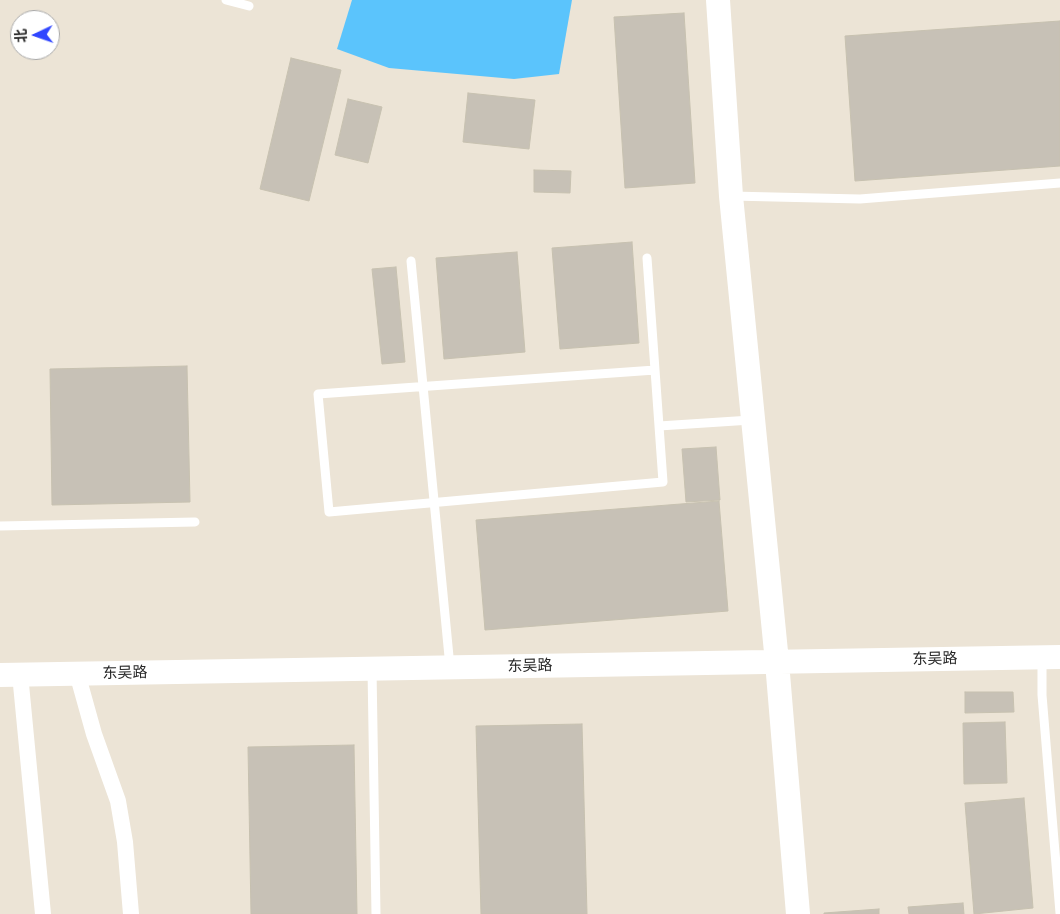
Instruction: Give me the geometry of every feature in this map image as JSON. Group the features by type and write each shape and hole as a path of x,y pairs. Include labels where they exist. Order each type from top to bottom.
{"street":[{"path":"718,0 731,196 777,662 798,914"},
{"name":"东吴路","path":"10,674 1051,657"},
{"path":"10,674 43,914"},
{"path":"77,674 94,734 118,801 125,842 131,914"}],"lane":[{"path":"226,0 249,6"},
{"path":"731,196 860,199 1060,183"},
{"path":"647,258 655,370 659,426 663,482 329,512 318,394 655,370"},
{"path":"411,261 450,667"},
{"path":"659,426 753,420"},
{"path":"0,526 194,522"},
{"path":"1051,657 1042,695 1060,913"},
{"path":"372,668 376,914"}],"water":[{"path":"352,0 572,0 559,74 514,79 389,68 337,49"}],"building":[{"path":"684,13 695,183 625,188 614,17"},
{"path":"1060,21 1060,166 855,181 845,36"},
{"path":"291,58 341,70 309,201 260,189"},
{"path":"468,93 535,100 529,149 463,142"},
{"path":"348,99 382,107 368,163 335,155"},
{"path":"534,170 571,171 570,193 534,192"},
{"path":"632,242 639,343 560,349 552,248"},
{"path":"517,252 525,352 444,359 436,258"},
{"path":"396,267 405,362 382,364 372,269"},
{"path":"187,366 190,502 52,505 50,369"},
{"path":"716,447 720,500 686,502 682,449"},
{"path":"719,501 728,611 485,630 476,520"},
{"path":"965,692 1013,692 1014,712 965,713"},
{"path":"1005,722 1007,783 964,784 963,723"},
{"path":"582,724 587,914 481,914 476,726"},
{"path":"354,745 357,914 251,914 248,747"},
{"path":"1024,798 1033,908 974,914 965,803"},
{"path":"963,903 964,914 909,914 908,907"},
{"path":"879,909 879,914 824,914 824,913"}]}
